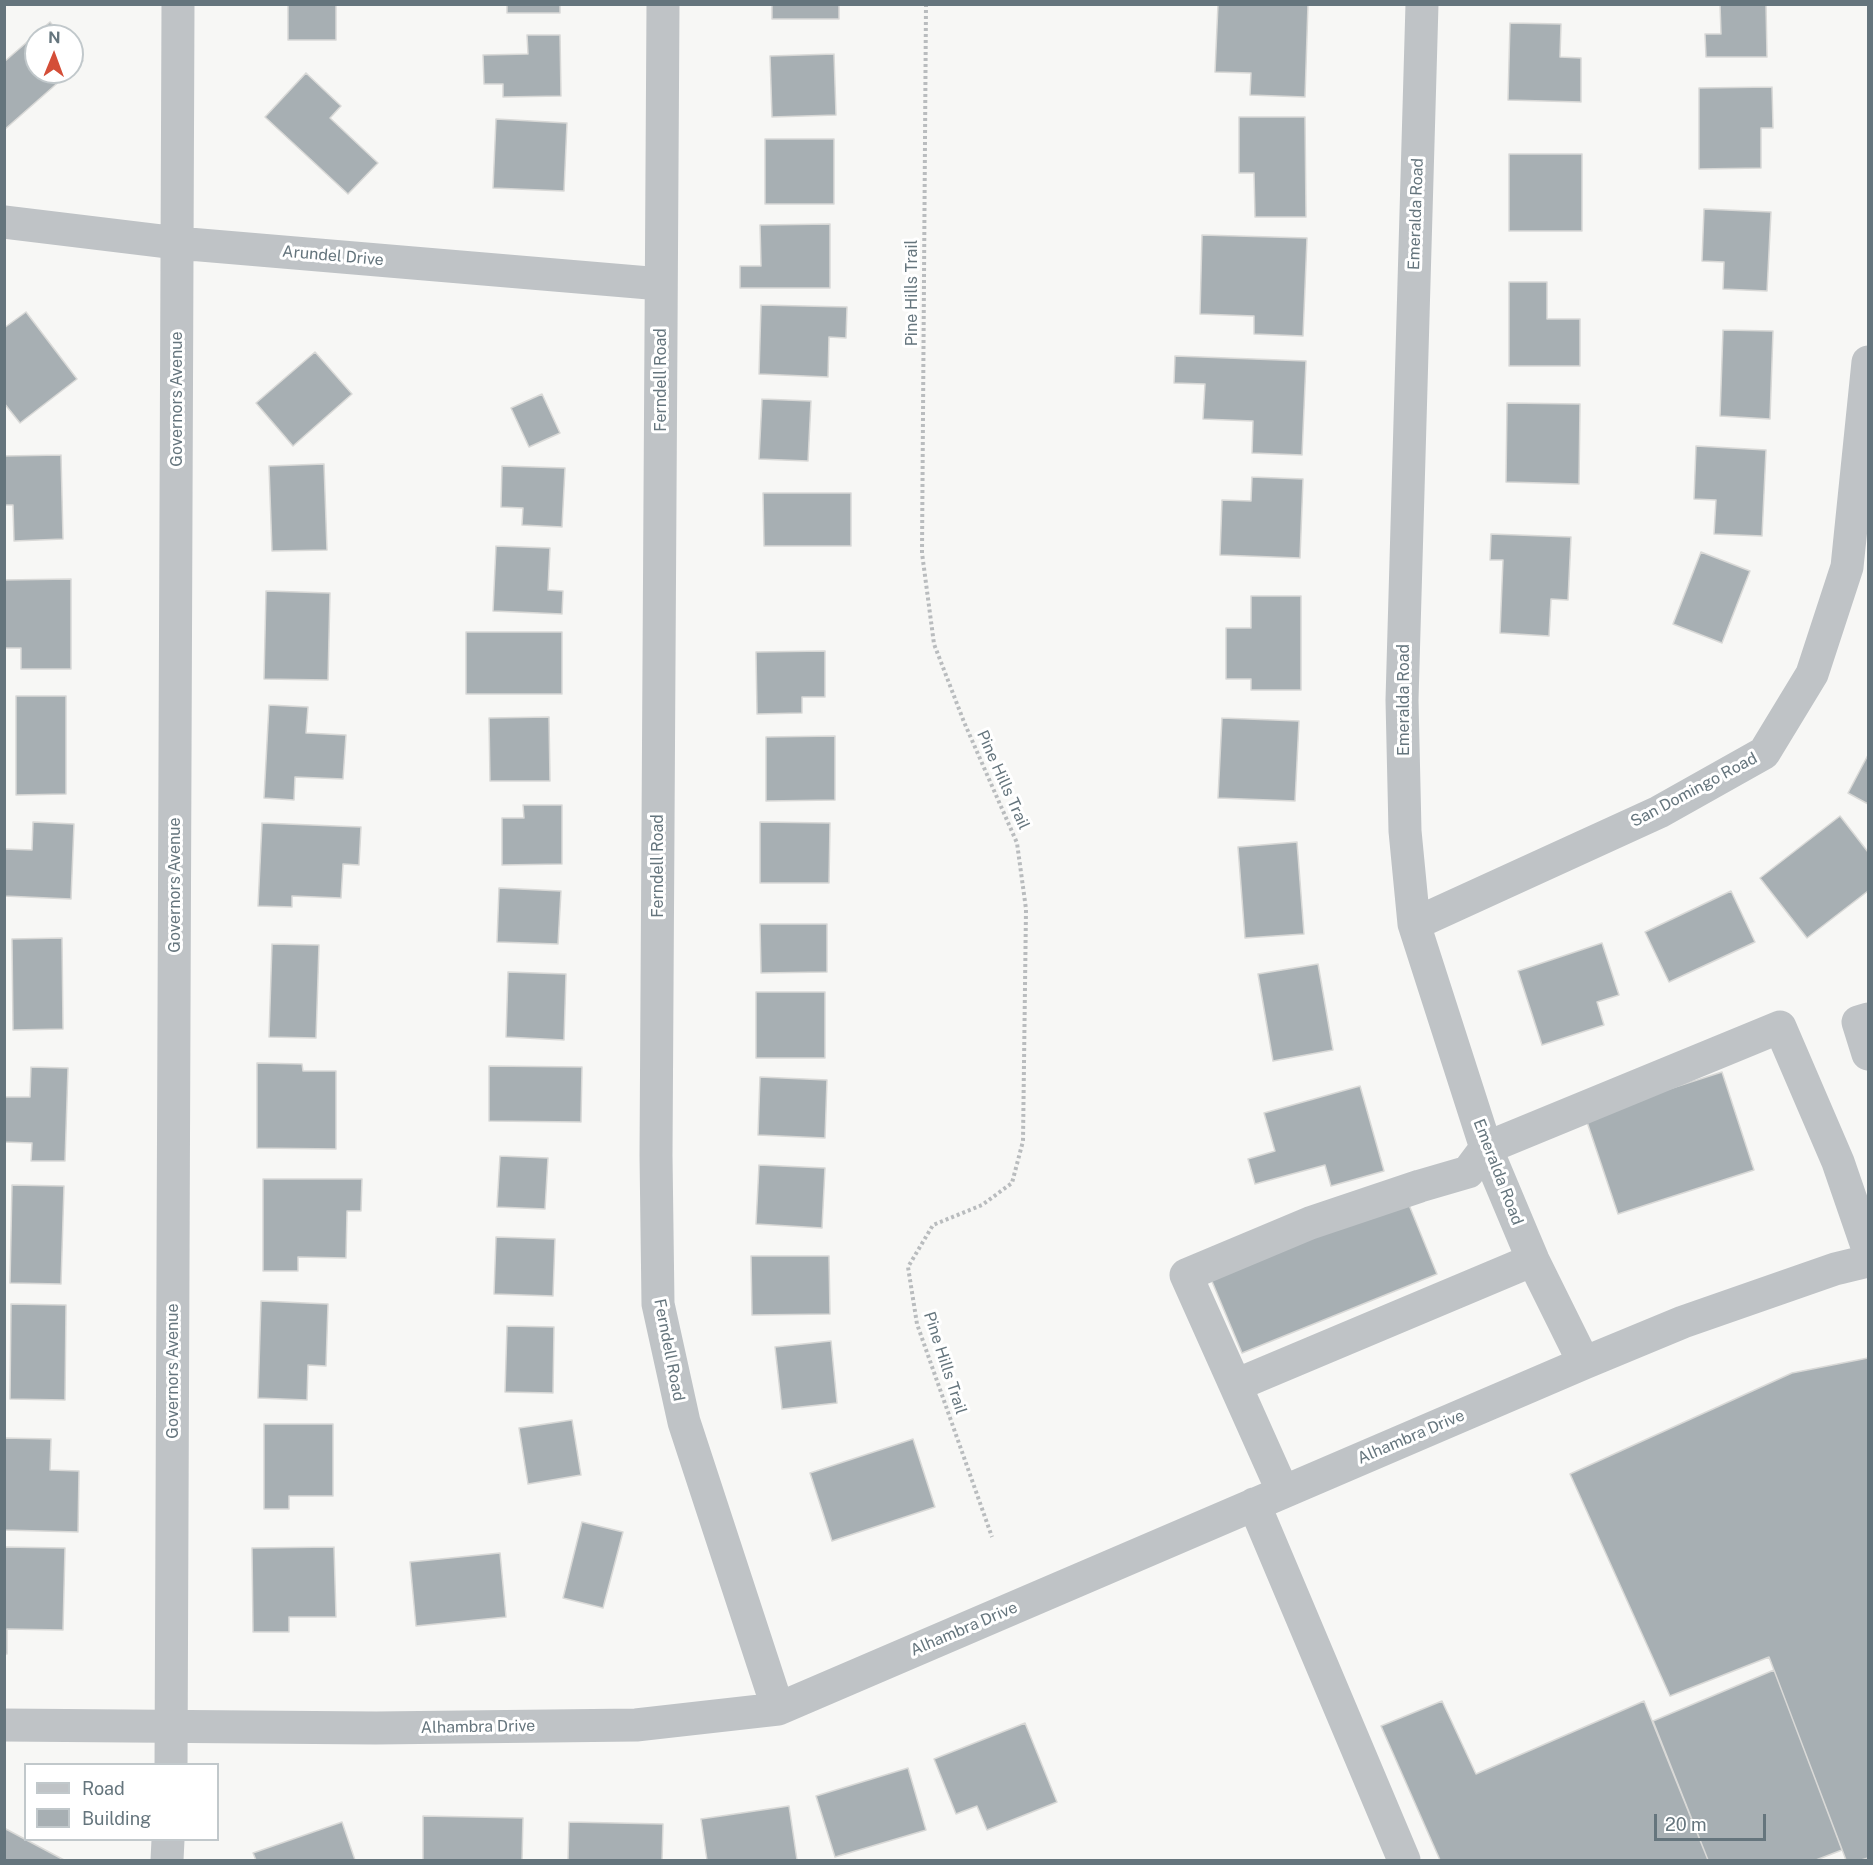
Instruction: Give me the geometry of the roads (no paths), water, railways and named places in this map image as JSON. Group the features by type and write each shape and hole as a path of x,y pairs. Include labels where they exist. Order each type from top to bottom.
{"street":[{"name":"Governors Avenue","path":"171,1763 178,4"},
{"name":"Ferndell Road","path":"663,4 656,1155 658,1304 684,1422 778,1709"},
{"name":"Emeralda Road","path":"1422,4 1402,700 1405,831 1414,924 1486,1148 1533,1260 1584,1363"},
{"name":"Arundel Drive","path":"4,222 177,243 661,284"},
{"name":"San Domingo Road","path":"1414,924 1659,812 1764,753 1812,674 1847,567 1869,362"},
{"path":"1869,1019 1858,1022 1869,1054"},
{"path":"1404,1860 1268,1498 1236,1385 1186,1275 1310,1223 1420,1185 1468,1172 1486,1148 1780,1027 1838,1162 1869,1249"},
{"path":"1236,1385 1533,1260"},
{"name":"Alhambra Drive","path":"4,1725 376,1728 636,1725 778,1709 1584,1363 1694,1318 1835,1269 1869,1261"},
{"path":"167,1860 168,1841"}]}
